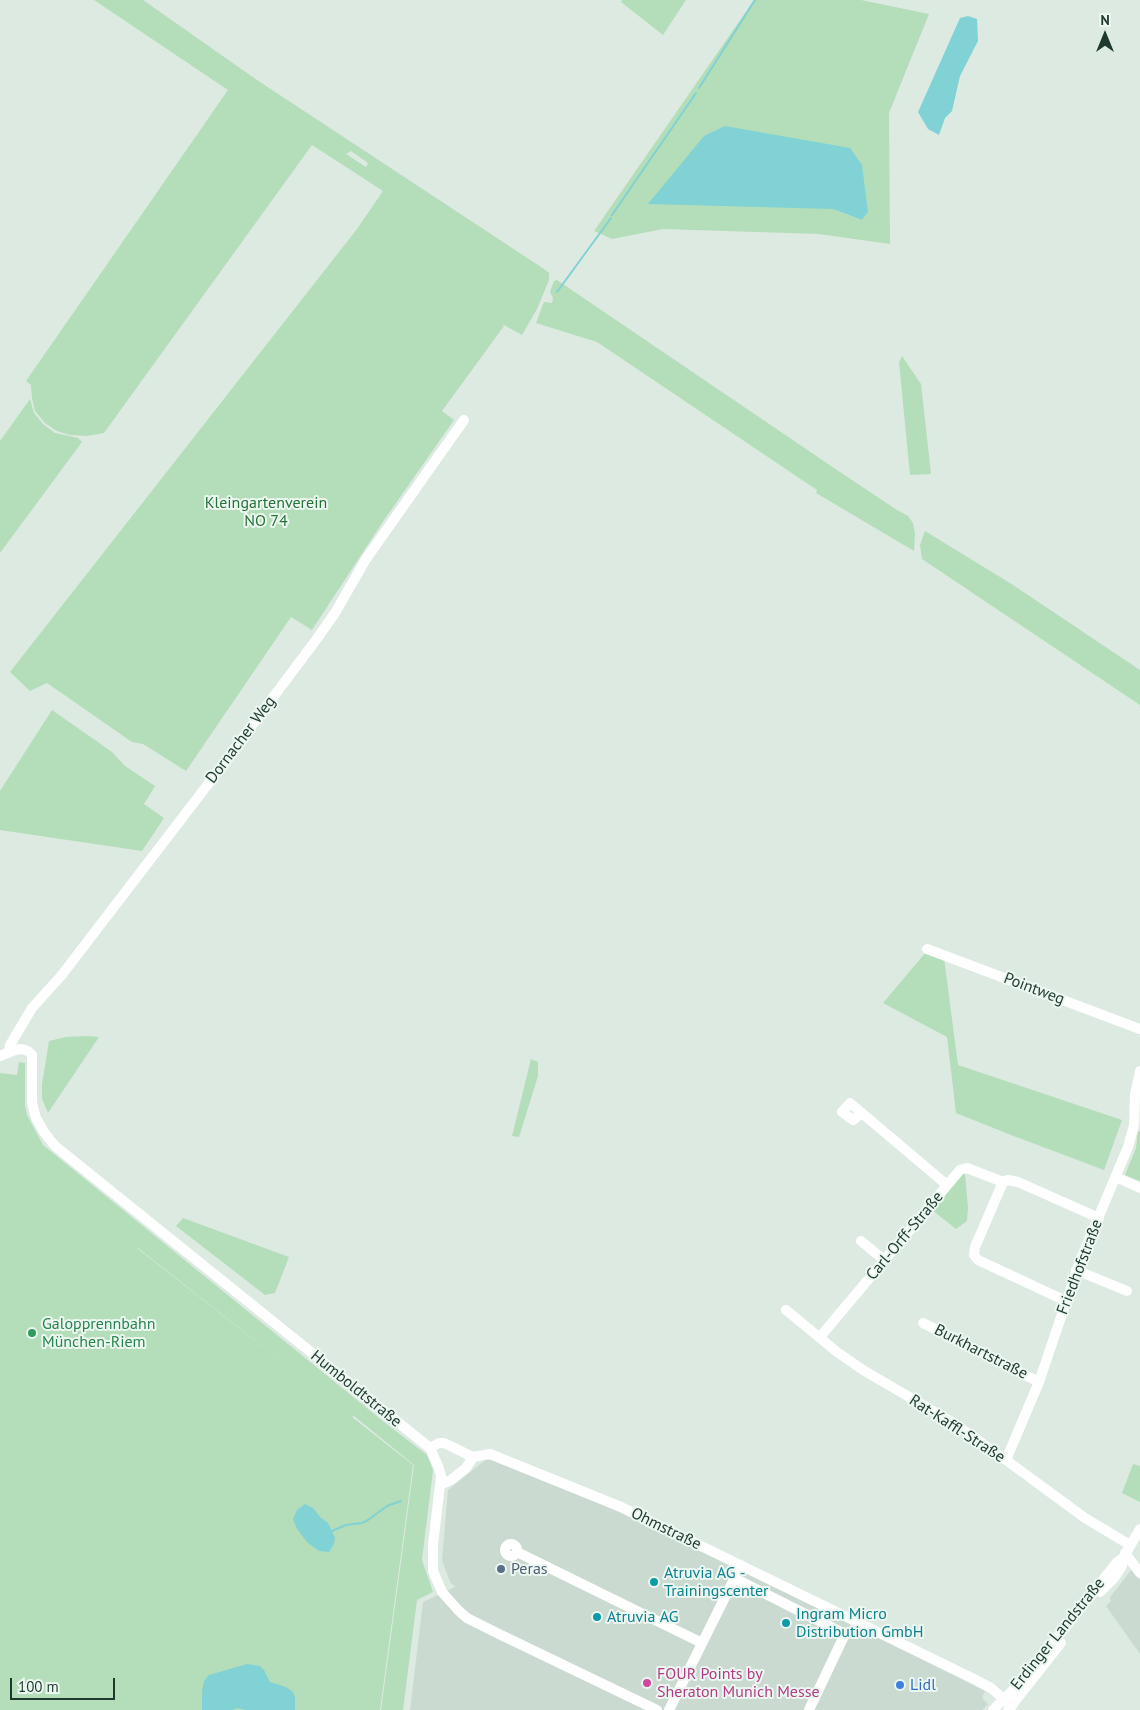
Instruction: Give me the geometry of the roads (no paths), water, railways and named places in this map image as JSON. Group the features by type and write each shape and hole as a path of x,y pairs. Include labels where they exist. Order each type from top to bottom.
{"street":[{"name":"Dornacher Weg","path":"5,1054 32,1008 72,961 194,803 336,613 366,559 464,420"},
{"name":"Pointweg","path":"927,949 1140,1030"},
{"name":"Dornacher Weg","path":"5,1054 22,1049 28,1051"},
{"name":"Humboldtstraße","path":"28,1051 33,1060 32,1103 36,1118 55,1146 430,1448 441,1476 432,1558 433,1571 436,1581 449,1601 467,1618 657,1710"},
{"name":"Friedhofstraße","path":"1006,1460 1039,1382 1076,1270 1137,1126 1135,1095 1140,1071"},
{"path":"862,1113 947,1185"},
{"name":"Carl-Orff-Straße","path":"820,1337 960,1170 967,1168 1003,1182"},
{"path":"1116,1177 1140,1188"},
{"path":"1066,1301 976,1258 974,1255 975,1247 1003,1182 1012,1180 1018,1182 1099,1218"},
{"path":"861,1241 884,1260"},
{"path":"1076,1270 1128,1291"},
{"name":"Rat-Kaffl-Straße","path":"786,1310 837,1352 863,1370 952,1422 1006,1460 1086,1518 1126,1552"},
{"name":"Burkhartstraße","path":"923,1322 1039,1382"},
{"name":"Ohmstraße","path":"430,1448 439,1443 444,1443 473,1457 490,1454 621,1507 972,1678 991,1688 1008,1705"},
{"path":"440,1484 451,1480 466,1468 473,1457"},
{"name":"Erdinger Landstraße","path":"993,1710 1008,1705 1052,1657 1095,1598 1114,1578 1122,1566 1126,1552 1140,1529"},
{"path":"517,1552 702,1642"},
{"path":"1126,1552 1140,1573"},
{"path":"670,1710 741,1565"},
{"path":"734,1578 846,1634"},
{"path":"809,1710 852,1620"}],"water":[{"path":"968,16 977,19 978,41 960,76 952,111 945,118 939,135 928,129 918,112 960,18"},
{"path":"725,126 850,148 862,165 868,212 862,220 833,209 648,204 704,136"},
{"path":"305,1504 313,1508 328,1523 332,1531 335,1538 329,1552 319,1551 307,1542 297,1529 293,1519 297,1510"},
{"path":"247,1664 260,1666 270,1682 286,1687 293,1692 295,1710 246,1710 237,1708 231,1710 202,1710 204,1681 209,1675"}],"waterway":[{"path":"699,88 755,0"},
{"path":"612,215 696,93"},
{"path":"557,292 611,218"},
{"path":"332,1531 346,1525 362,1523 387,1506 401,1501"}],"place":[{"name":"Galopprennbahn München-Riem","path":"32,1333"},
{"name":"Peras","path":"501,1569"},
{"name":"Atruvia AG - Trainingscenter","path":"654,1582"},
{"name":"Atruvia AG","path":"597,1617"},
{"name":"Ingram Micro Distribution GmbH","path":"786,1623"},
{"name":"FOUR Points by Sheraton Munich Messe","path":"647,1683"},
{"name":"Lidl","path":"900,1685"}],"park label":[{"name":"Kleingartenverein NO 74","path":"266,512"}]}
